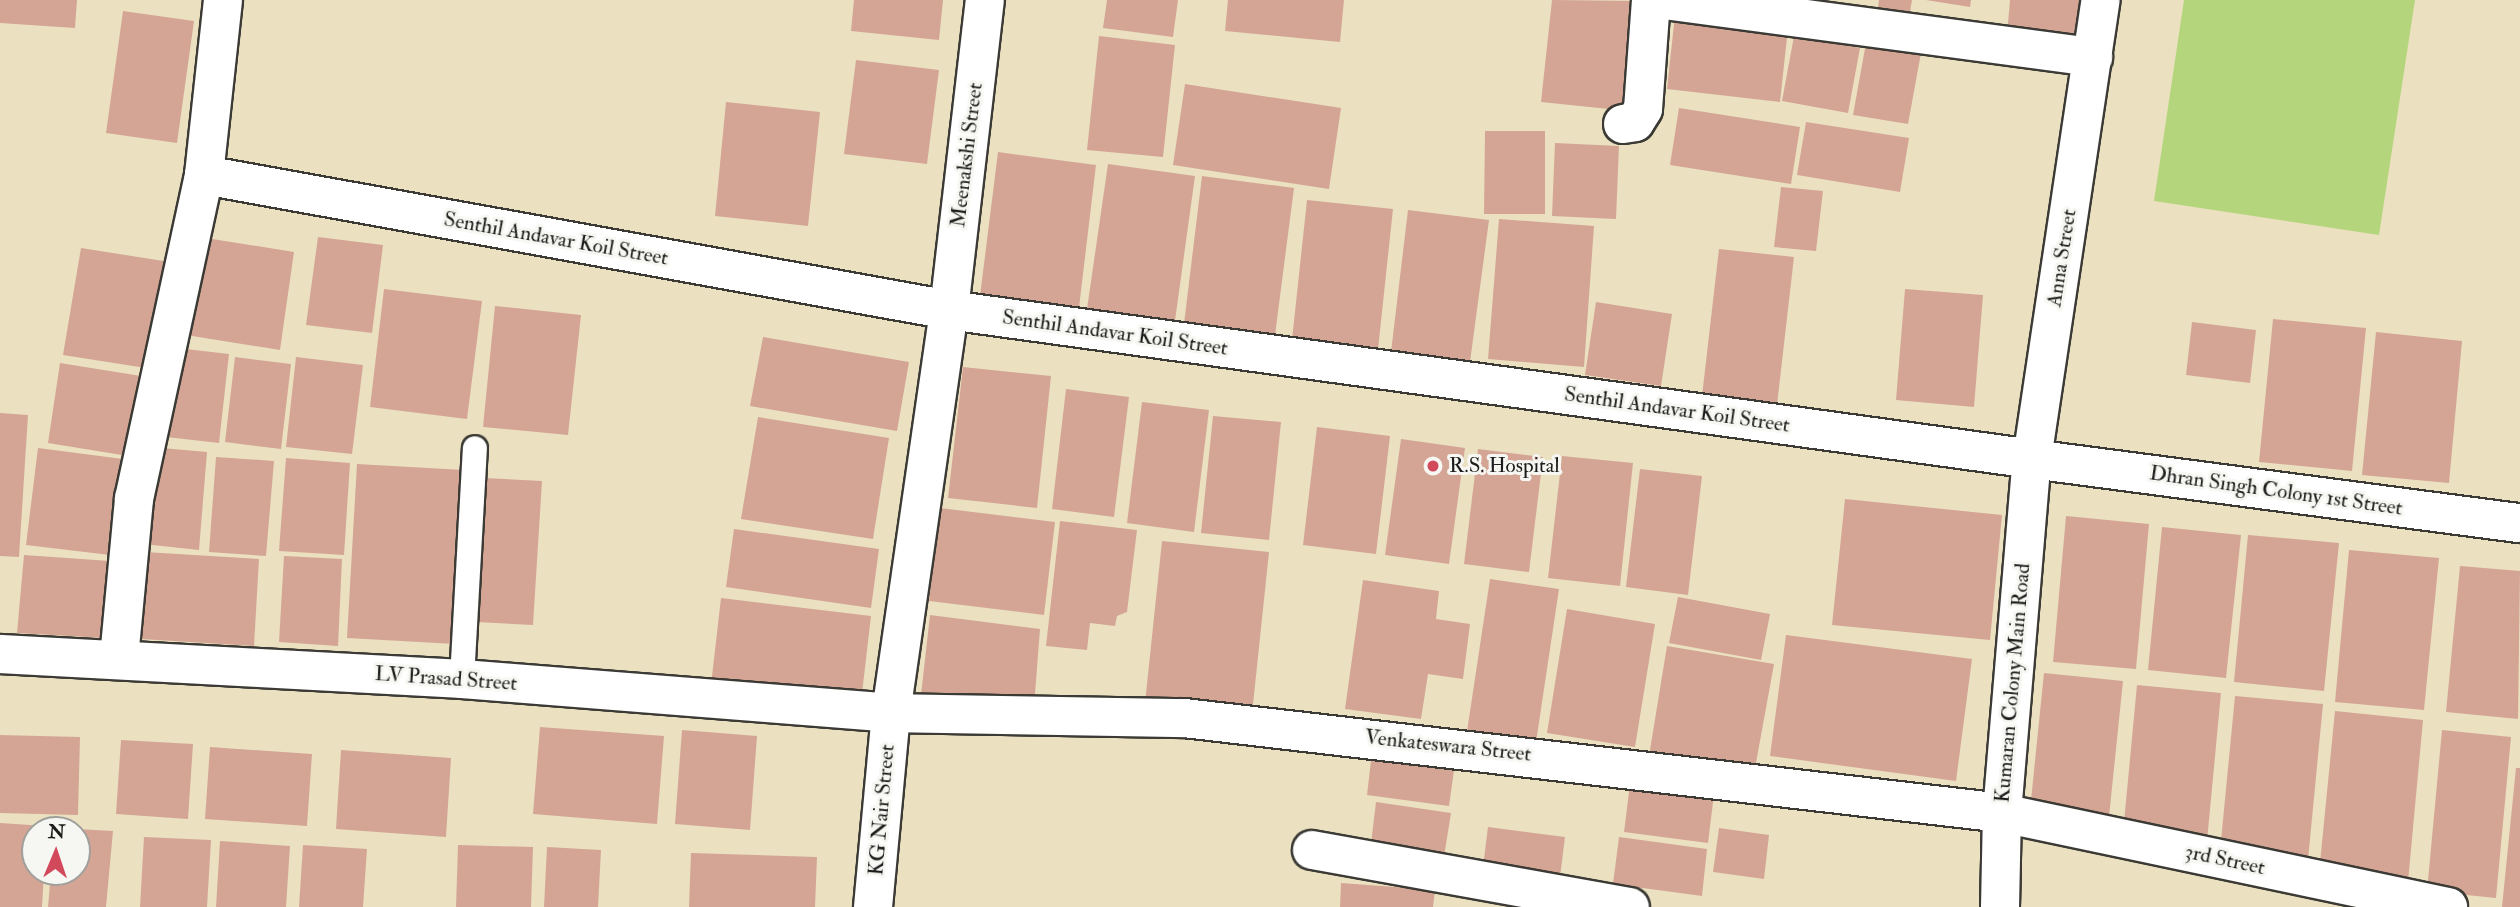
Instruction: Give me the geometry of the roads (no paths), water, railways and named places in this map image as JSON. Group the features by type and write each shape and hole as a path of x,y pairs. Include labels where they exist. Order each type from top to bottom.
{"street":[{"path":"119,658 134,499 204,175 223,0"},
{"name":"Meenakshi Street","path":"891,713 948,310 985,0"},
{"path":"1623,124 1635,121 1643,109 1651,0"},
{"path":"1664,0 2093,57"},
{"name":"Anna Street","path":"2032,459 2101,0"},
{"name":"Senthil Andavar Koil Street","path":"204,175 948,310 2032,459"},
{"name":"Dhran Singh Colony 1st Street","path":"2032,459 2520,523"},
{"name":"Kumaran Colony Main Road","path":"2000,907 2002,813 2032,459"},
{"name":"LV Prasad Street","path":"0,653 462,679 891,713"},
{"name":"Venkateswara Street","path":"891,713 1184,718 2002,813"},
{"name":"KG Nair Street","path":"873,907 891,713"},
{"name":"3rd Street","path":"2002,813 2448,907"},
{"path":"1312,850 1630,907"}],"lane":[{"path":"462,679 475,448"}],"place":[{"name":"R.S. Hospital","path":"1433,466"}]}
